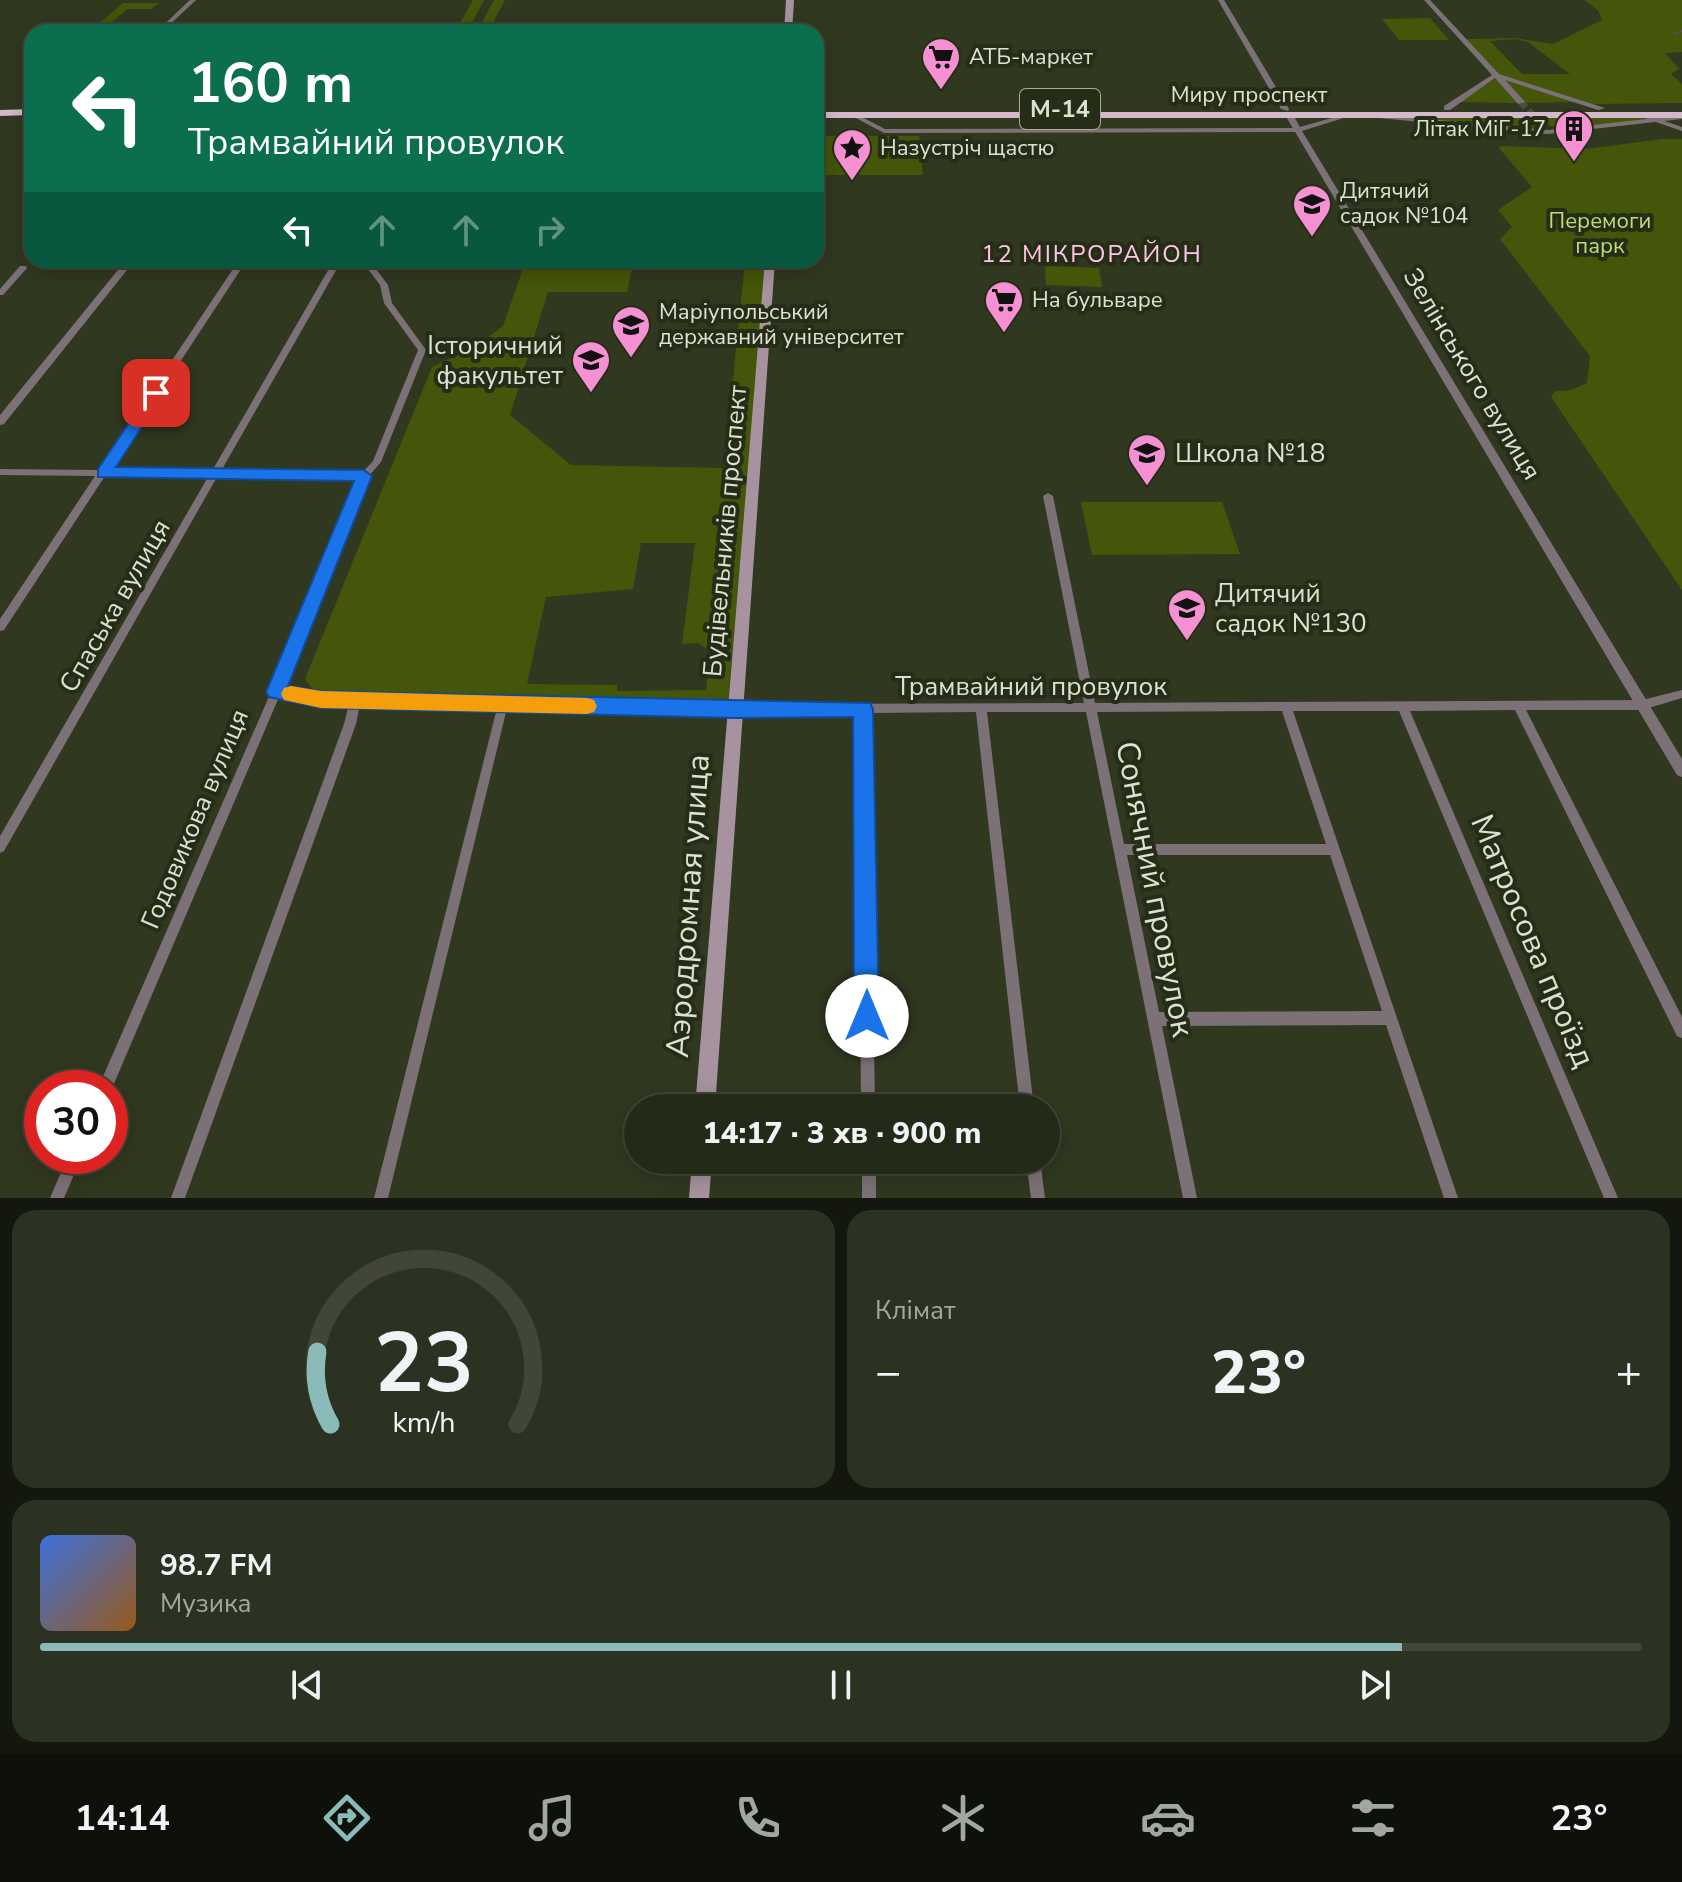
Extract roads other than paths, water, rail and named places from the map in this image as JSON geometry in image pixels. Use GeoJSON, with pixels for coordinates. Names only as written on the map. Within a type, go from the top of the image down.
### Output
{"type":"FeatureCollection","features":[{"type":"Feature","properties":{"kind":"highway","name":"Миру проспект"},"geometry":{"type":"LineString","coordinates":[[824,115],[1682,108]]}},
{"type":"Feature","properties":{"kind":"highway","name":"Миру проспект"},"geometry":{"type":"LineString","coordinates":[[824,109],[1682,116]]}},
{"type":"Feature","properties":{"kind":"highway"},"geometry":{"type":"LineString","coordinates":[[0,113],[24,112]]}},
{"type":"Feature","properties":{"kind":"main road"},"geometry":{"type":"LineString","coordinates":[[788,24],[790,0]]}},
{"type":"Feature","properties":{"kind":"main road","name":"Будівельників проспект"},"geometry":{"type":"LineString","coordinates":[[735,709],[769,268]]}},
{"type":"Feature","properties":{"kind":"main road","name":"Аэродромная улица"},"geometry":{"type":"LineString","coordinates":[[706,1094],[735,709]]}},
{"type":"Feature","properties":{"kind":"main road"},"geometry":{"type":"LineString","coordinates":[[699,1198],[701,1174]]}},
{"type":"Feature","properties":{"kind":"street"},"geometry":{"type":"LineString","coordinates":[[168,24],[193,0]]}},
{"type":"Feature","properties":{"kind":"street","name":"Зелінського вулиця"},"geometry":{"type":"LineString","coordinates":[[1221,0],[1682,771]]}},
{"type":"Feature","properties":{"kind":"street"},"geometry":{"type":"LineString","coordinates":[[1427,0],[1521,102]]}},
{"type":"Feature","properties":{"kind":"street"},"geometry":{"type":"LineString","coordinates":[[1447,108],[1496,75]]}},
{"type":"Feature","properties":{"kind":"street"},"geometry":{"type":"LineString","coordinates":[[1496,75],[1601,108]]}},
{"type":"Feature","properties":{"kind":"street"},"geometry":{"type":"LineString","coordinates":[[854,115],[884,131],[1298,130],[1349,115]]}},
{"type":"Feature","properties":{"kind":"street"},"geometry":{"type":"LineString","coordinates":[[1364,115],[1526,131],[1568,131],[1682,116]]}},
{"type":"Feature","properties":{"kind":"street"},"geometry":{"type":"LineString","coordinates":[[1639,115],[1682,129]]}},
{"type":"Feature","properties":{"kind":"street"},"geometry":{"type":"LineString","coordinates":[[1526,131],[1536,129],[1538,121],[1568,131]]}},
{"type":"Feature","properties":{"kind":"street"},"geometry":{"type":"LineString","coordinates":[[0,293],[23,268]]}},
{"type":"Feature","properties":{"kind":"street"},"geometry":{"type":"LineString","coordinates":[[0,422],[125,268]]}},
{"type":"Feature","properties":{"kind":"street"},"geometry":{"type":"LineString","coordinates":[[0,627],[238,268]]}},
{"type":"Feature","properties":{"kind":"street","name":"Спаська вулиця"},"geometry":{"type":"LineString","coordinates":[[0,847],[333,268]]}},
{"type":"Feature","properties":{"kind":"street","name":"Годовикова вулиця"},"geometry":{"type":"LineString","coordinates":[[113,1070],[276,692],[364,476],[377,462],[422,350],[388,303],[384,285],[371,268]]}},
{"type":"Feature","properties":{"kind":"street"},"geometry":{"type":"LineString","coordinates":[[0,472],[364,476]]}},
{"type":"Feature","properties":{"kind":"street","name":"Сонячний провулок"},"geometry":{"type":"LineString","coordinates":[[1048,496],[1190,1198]]}},
{"type":"Feature","properties":{"kind":"street","name":"Трамвайний провулок"},"geometry":{"type":"LineString","coordinates":[[276,692],[321,699],[735,709],[1642,705],[1682,694]]}},
{"type":"Feature","properties":{"kind":"street"},"geometry":{"type":"LineString","coordinates":[[178,1198],[350,724],[355,700]]}},
{"type":"Feature","properties":{"kind":"street"},"geometry":{"type":"LineString","coordinates":[[381,1198],[503,704]]}},
{"type":"Feature","properties":{"kind":"street","name":"Матросова проїзд"},"geometry":{"type":"LineString","coordinates":[[1403,706],[1611,1198]]}},
{"type":"Feature","properties":{"kind":"street"},"geometry":{"type":"LineString","coordinates":[[1518,706],[1682,1031]]}},
{"type":"Feature","properties":{"kind":"street"},"geometry":{"type":"LineString","coordinates":[[1286,707],[1451,1198]]}},
{"type":"Feature","properties":{"kind":"street"},"geometry":{"type":"LineString","coordinates":[[981,708],[1025,1094]]}},
{"type":"Feature","properties":{"kind":"street"},"geometry":{"type":"LineString","coordinates":[[863,709],[868,1094]]}},
{"type":"Feature","properties":{"kind":"street"},"geometry":{"type":"LineString","coordinates":[[1119,850],[1333,849]]}},
{"type":"Feature","properties":{"kind":"street"},"geometry":{"type":"LineString","coordinates":[[1153,1019],[1390,1018]]}},
{"type":"Feature","properties":{"kind":"street"},"geometry":{"type":"LineString","coordinates":[[57,1198],[67,1174]]}},
{"type":"Feature","properties":{"kind":"street"},"geometry":{"type":"LineString","coordinates":[[869,1174],[869,1198]]}},
{"type":"Feature","properties":{"kind":"street"},"geometry":{"type":"LineString","coordinates":[[1035,1174],[1038,1198]]}},
{"type":"Feature","properties":{"kind":"waterway"},"geometry":{"type":"LineString","coordinates":[[1674,34],[1682,31]]}},
{"type":"Feature","properties":{"kind":"tunnel"},"geometry":{"type":"LineString","coordinates":[[1521,102],[1536,119]]}},
{"type":"Feature","properties":{"kind":"place","name":"АТБ-маркет"},"geometry":{"type":"Point","coordinates":[941,91]}},
{"type":"Feature","properties":{"kind":"place","name":"Літак МіГ-17"},"geometry":{"type":"Point","coordinates":[1574,163]}},
{"type":"Feature","properties":{"kind":"place","name":"Назустріч щастю"},"geometry":{"type":"Point","coordinates":[852,182]}},
{"type":"Feature","properties":{"kind":"place","name":"Дитячий садок №104"},"geometry":{"type":"Point","coordinates":[1312,238]}},
{"type":"Feature","properties":{"kind":"place","name":"На бульваре"},"geometry":{"type":"Point","coordinates":[1004,334]}},
{"type":"Feature","properties":{"kind":"place","name":"Маріупольський державний університет"},"geometry":{"type":"Point","coordinates":[631,359]}},
{"type":"Feature","properties":{"kind":"place","name":"Історичний факультет"},"geometry":{"type":"Point","coordinates":[591,394]}},
{"type":"Feature","properties":{"kind":"place","name":"Школа №18"},"geometry":{"type":"Point","coordinates":[1147,487]}},
{"type":"Feature","properties":{"kind":"place","name":"Дитячий садок №130"},"geometry":{"type":"Point","coordinates":[1187,642]}},
{"type":"Feature","properties":{"kind":"district","name":"12 МІКРОРАЙОН"},"geometry":{"type":"Point","coordinates":[1092,254]}},
{"type":"Feature","properties":{"kind":"park label","name":"Перемоги парк"},"geometry":{"type":"Point","coordinates":[1600,234]}}]}
